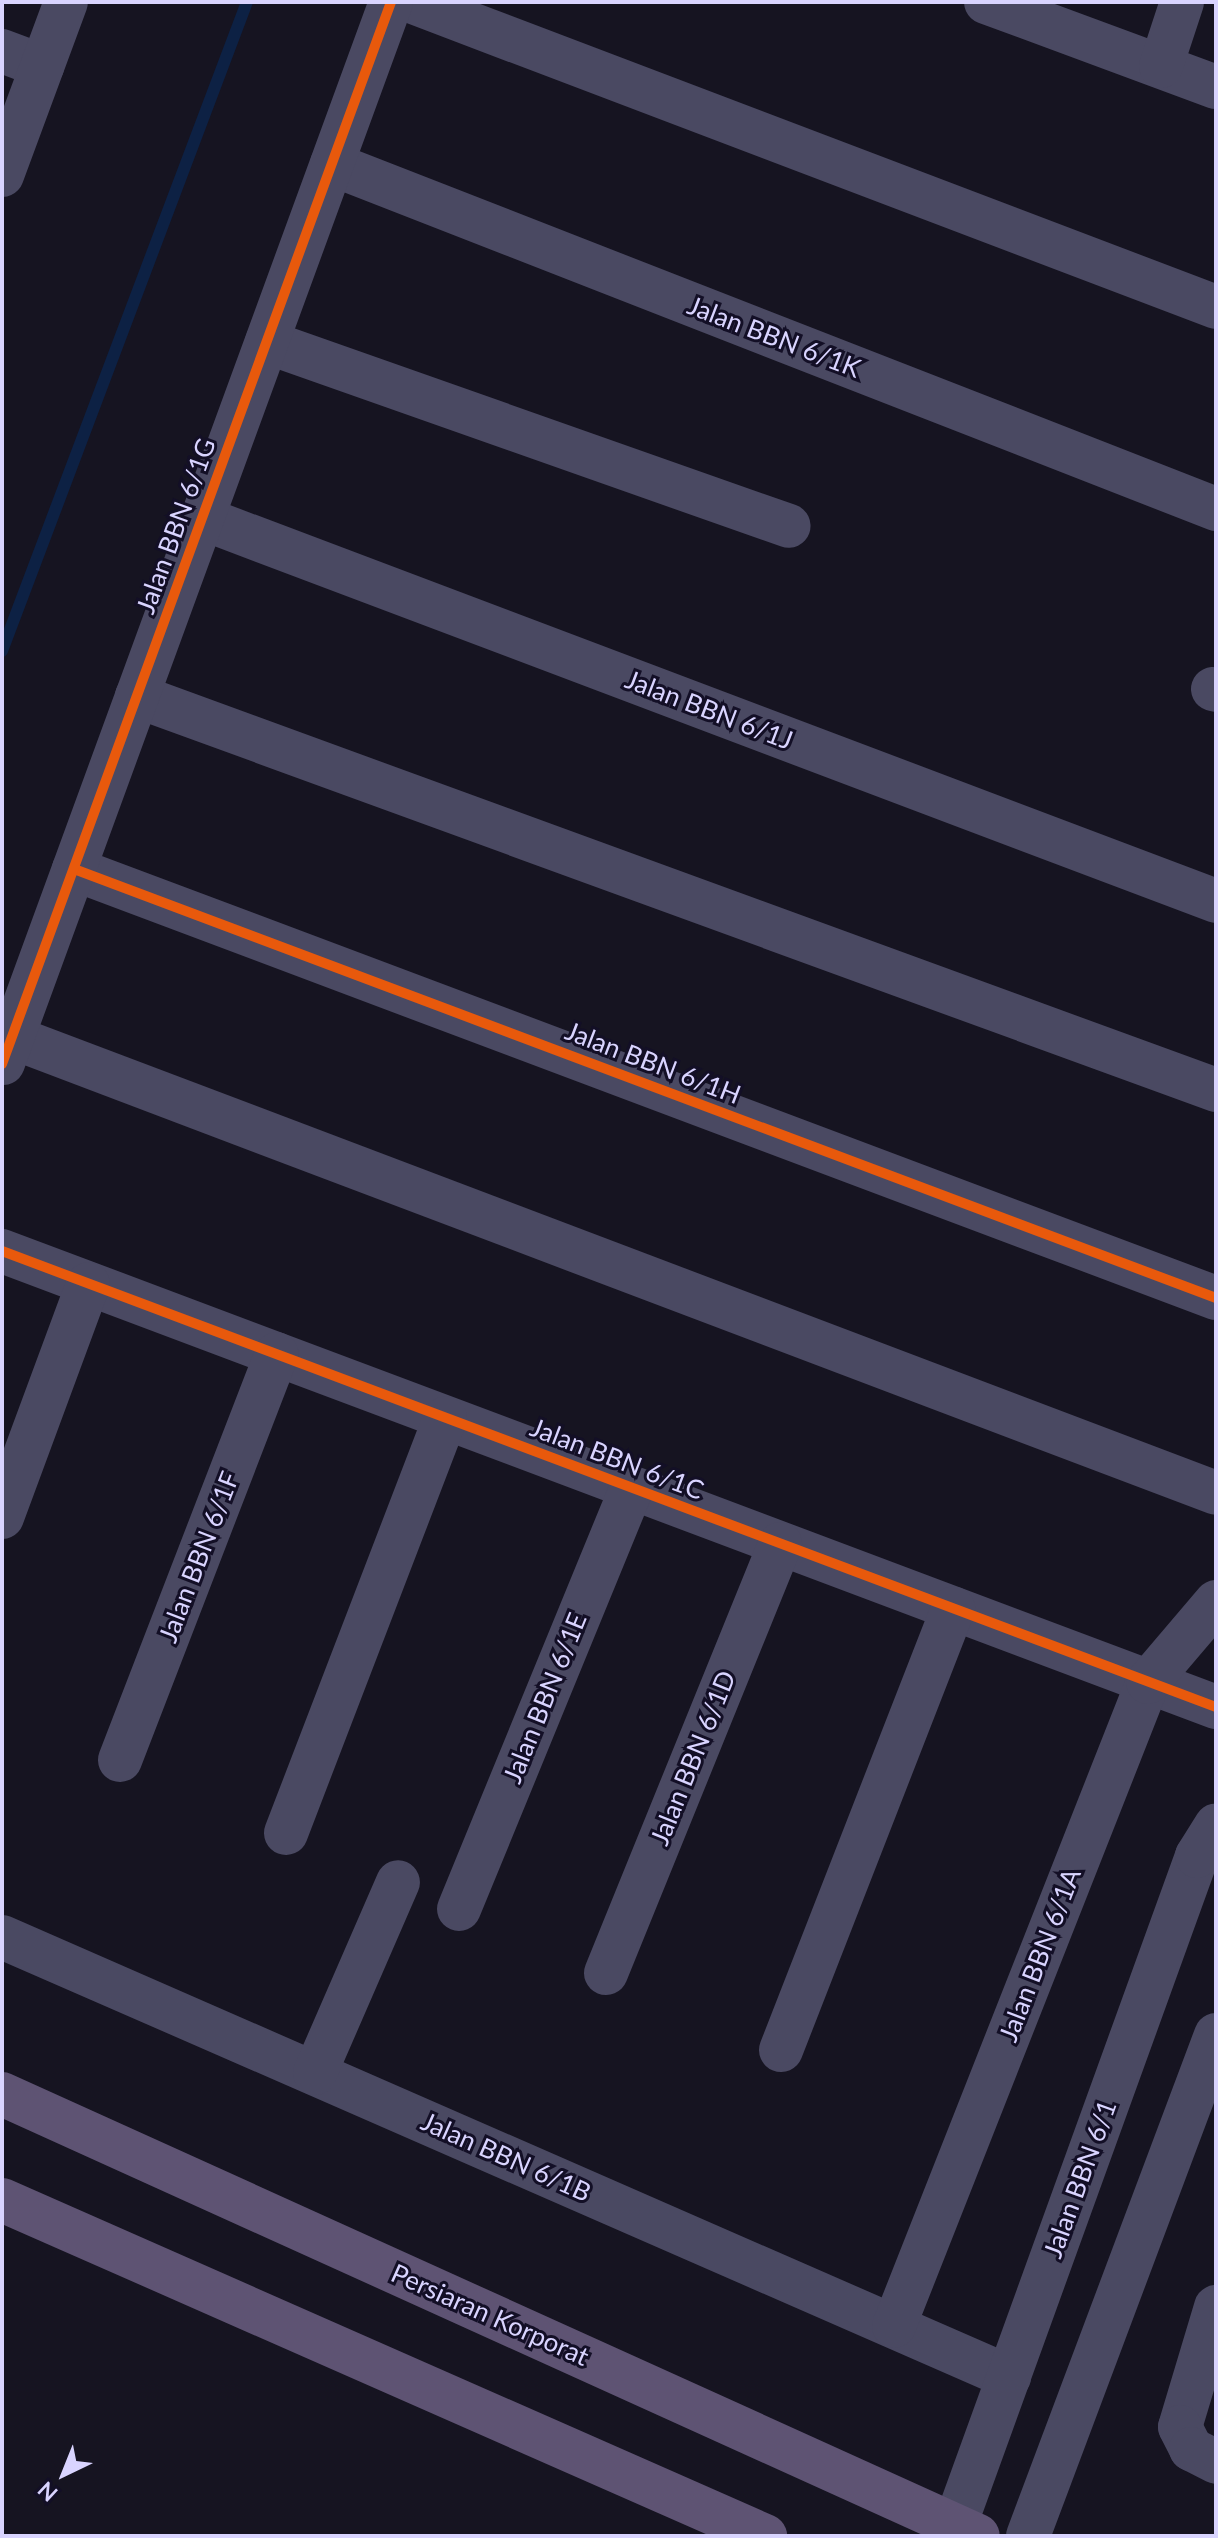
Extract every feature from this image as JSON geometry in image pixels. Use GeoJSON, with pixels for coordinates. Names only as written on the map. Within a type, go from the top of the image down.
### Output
{"type":"FeatureCollection","features":[{"type":"Feature","properties":{"kind":"main road","name":"Persiaran Korporat"},"geometry":{"type":"LineString","coordinates":[[2,2094],[961,2532]]}},
{"type":"Feature","properties":{"kind":"main road"},"geometry":{"type":"LineString","coordinates":[[2,2200],[765,2536]]}},
{"type":"Feature","properties":{"kind":"street"},"geometry":{"type":"LineString","coordinates":[[2,175],[66,2]]}},
{"type":"Feature","properties":{"kind":"street","name":"Jalan BBN 6/1G"},"geometry":{"type":"LineString","coordinates":[[7,1050],[391,2]]}},
{"type":"Feature","properties":{"kind":"street"},"geometry":{"type":"LineString","coordinates":[[413,2],[1216,307]]}},
{"type":"Feature","properties":{"kind":"street"},"geometry":{"type":"LineString","coordinates":[[986,2],[1216,87]]}},
{"type":"Feature","properties":{"kind":"street"},"geometry":{"type":"LineString","coordinates":[[1161,66],[1182,2]]}},
{"type":"Feature","properties":{"kind":"street"},"geometry":{"type":"LineString","coordinates":[[2,51],[42,66]]}},
{"type":"Feature","properties":{"kind":"street","name":"Jalan BBN 6/1K"},"geometry":{"type":"LineString","coordinates":[[332,164],[1216,509]]}},
{"type":"Feature","properties":{"kind":"street"},"geometry":{"type":"LineString","coordinates":[[267,342],[789,526]]}},
{"type":"Feature","properties":{"kind":"street","name":"Jalan BBN 6/1J"},"geometry":{"type":"LineString","coordinates":[[202,518],[1216,901]]}},
{"type":"Feature","properties":{"kind":"street"},"geometry":{"type":"LineString","coordinates":[[137,696],[1216,1090]]}},
{"type":"Feature","properties":{"kind":"street","name":"Jalan BBN 6/1H"},"geometry":{"type":"LineString","coordinates":[[74,869],[1216,1298]]}},
{"type":"Feature","properties":{"kind":"street"},"geometry":{"type":"LineString","coordinates":[[7,1050],[1216,1493]]}},
{"type":"Feature","properties":{"kind":"street","name":"Jalan BBN 6/1C"},"geometry":{"type":"LineString","coordinates":[[2,1251],[1216,1707]]}},
{"type":"Feature","properties":{"kind":"street"},"geometry":{"type":"LineString","coordinates":[[2,1517],[88,1284]]}},
{"type":"Feature","properties":{"kind":"street","name":"Jalan BBN 6/1F"},"geometry":{"type":"LineString","coordinates":[[120,1760],[277,1354]]}},
{"type":"Feature","properties":{"kind":"street"},"geometry":{"type":"LineString","coordinates":[[286,1833],[445,1418]]}},
{"type":"Feature","properties":{"kind":"street","name":"Jalan BBN 6/1E"},"geometry":{"type":"LineString","coordinates":[[459,1909],[632,1488]]}},
{"type":"Feature","properties":{"kind":"street","name":"Jalan BBN 6/1D"},"geometry":{"type":"LineString","coordinates":[[606,1973],[780,1544]]}},
{"type":"Feature","properties":{"kind":"street","name":"Jalan BBN 6/1A"},"geometry":{"type":"LineString","coordinates":[[894,2326],[1148,1682],[1216,1602]]}},
{"type":"Feature","properties":{"kind":"street"},"geometry":{"type":"LineString","coordinates":[[781,2050],[953,1608]]}},
{"type":"Feature","properties":{"kind":"street","name":"Jalan BBN 6/1"},"geometry":{"type":"LineString","coordinates":[[961,2532],[1009,2377],[1197,1856],[1216,1825]]}},
{"type":"Feature","properties":{"kind":"street"},"geometry":{"type":"LineString","coordinates":[[315,2073],[398,1882]]}},
{"type":"Feature","properties":{"kind":"street","name":"Jalan BBN 6/1B"},"geometry":{"type":"LineString","coordinates":[[2,1937],[1009,2377]]}},
{"type":"Feature","properties":{"kind":"street"},"geometry":{"type":"LineString","coordinates":[[1028,2536],[1207,2085],[1216,2035]]}},
{"type":"Feature","properties":{"kind":"street"},"geometry":{"type":"LineString","coordinates":[[1216,2307],[1180,2427],[1191,2449],[1216,2462]]}},
{"type":"Feature","properties":{"kind":"waterway"},"geometry":{"type":"LineString","coordinates":[[2,651],[247,2]]}},
{"type":"Feature","properties":{"kind":"cycle path"},"geometry":{"type":"LineString","coordinates":[[2,1064],[391,2]]}},
{"type":"Feature","properties":{"kind":"cycle path"},"geometry":{"type":"LineString","coordinates":[[74,869],[1216,1298]]}},
{"type":"Feature","properties":{"kind":"cycle path"},"geometry":{"type":"LineString","coordinates":[[2,1251],[1216,1707]]}}]}
